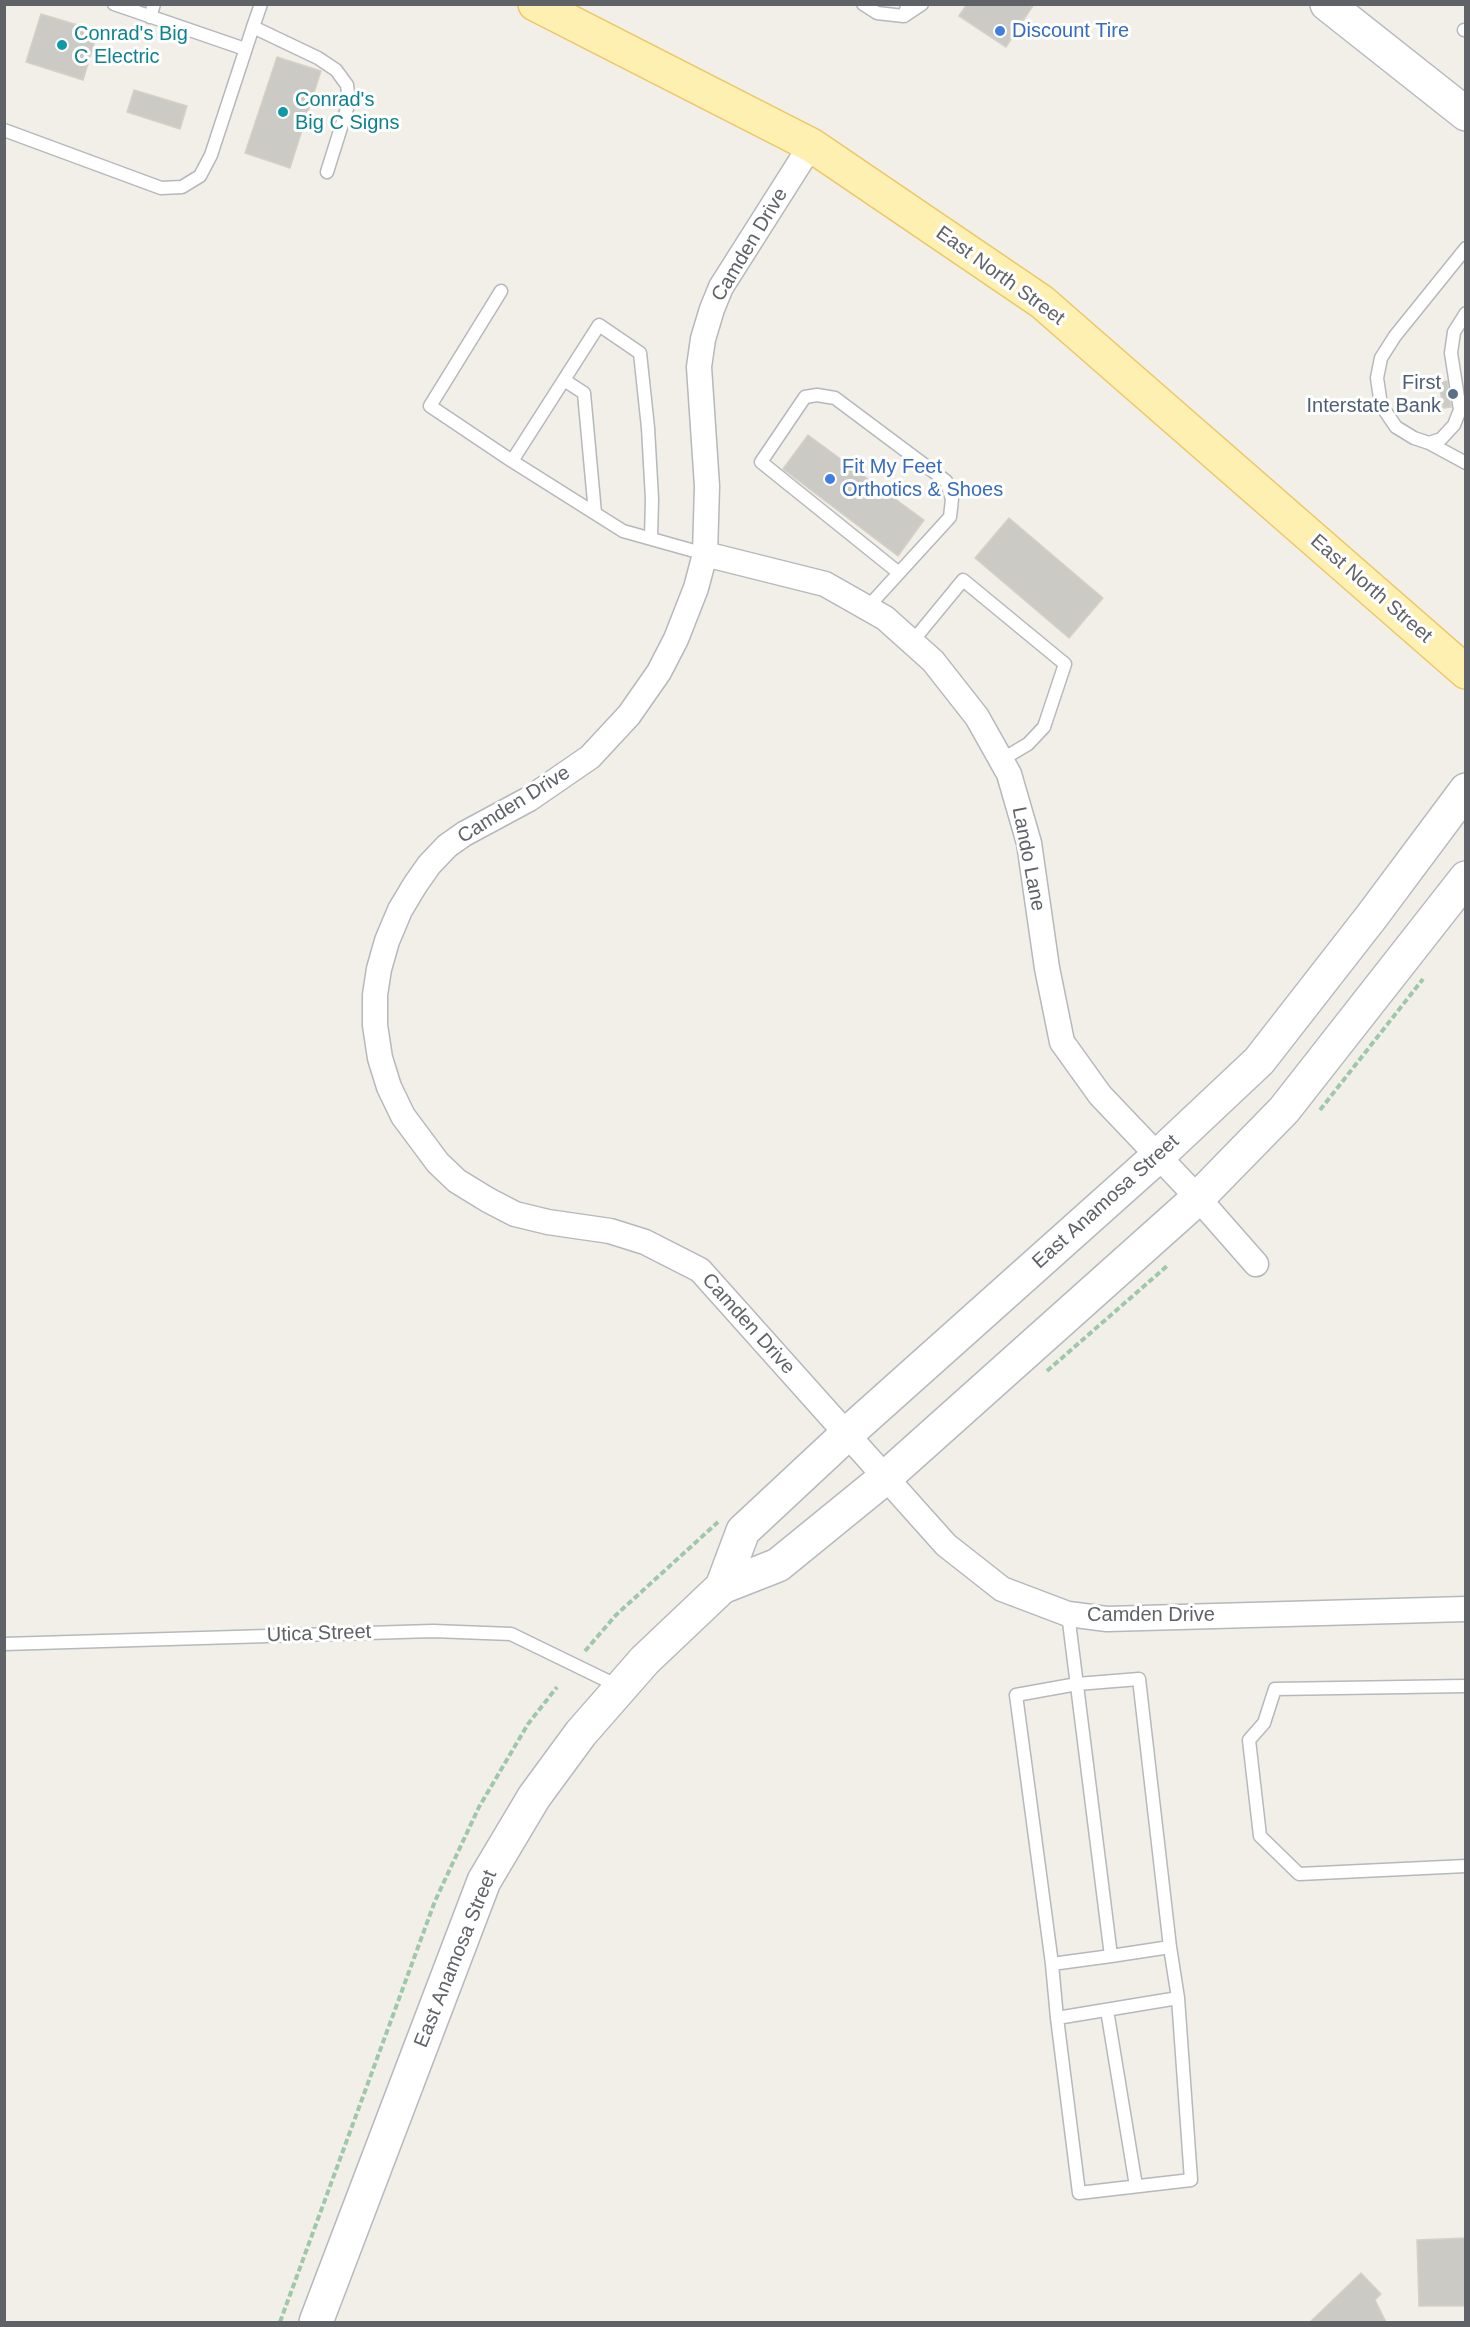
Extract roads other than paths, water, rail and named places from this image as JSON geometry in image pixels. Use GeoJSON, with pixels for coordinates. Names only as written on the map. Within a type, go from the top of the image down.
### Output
{"type":"FeatureCollection","features":[{"type":"Feature","properties":{"kind":"main road","name":"East North Street"},"geometry":{"type":"LineString","coordinates":[[535,4],[811,145],[1042,302],[1466,672]]}},
{"type":"Feature","properties":{"kind":"main road"},"geometry":{"type":"LineString","coordinates":[[1327,4],[1466,114]]}},
{"type":"Feature","properties":{"kind":"main road","name":"East Anamosa Street"},"geometry":{"type":"LineString","coordinates":[[722,1587],[743,1531],[847,1434],[1158,1156],[1259,1061],[1466,790]]}},
{"type":"Feature","properties":{"kind":"main road","name":"East Anamosa Street"},"geometry":{"type":"LineString","coordinates":[[316,2322],[484,1881],[534,1797],[581,1733],[645,1660],[722,1587],[778,1565],[886,1477],[1198,1198],[1284,1110],[1466,878]]}},
{"type":"Feature","properties":{"kind":"street","name":"Camden Drive"},"geometry":{"type":"LineString","coordinates":[[811,145],[721,287],[703,339],[699,367],[707,486],[705,554],[696,588],[676,639],[659,672],[629,715],[590,757],[529,799],[464,834],[447,846],[429,865],[415,885],[400,910],[379,969],[375,995],[375,1025],[380,1058],[388,1087],[402,1116],[438,1163],[457,1181],[488,1200],[515,1214],[548,1222],[610,1231],[645,1242],[700,1270],[946,1545],[1002,1589],[1068,1614],[1107,1619],[1466,1609]]}},
{"type":"Feature","properties":{"kind":"street","name":"Lando Lane"},"geometry":{"type":"LineString","coordinates":[[705,554],[825,584],[885,618],[933,661],[977,717],[1009,774],[1029,843],[1047,968],[1062,1042],[1100,1095],[1198,1198],[1256,1264]]}},
{"type":"Feature","properties":{"kind":"lane"},"geometry":{"type":"LineString","coordinates":[[114,4],[152,11],[245,50]]}},
{"type":"Feature","properties":{"kind":"lane"},"geometry":{"type":"LineString","coordinates":[[4,130],[161,189],[182,187],[200,176],[211,155],[261,4]]}},
{"type":"Feature","properties":{"kind":"lane"},"geometry":{"type":"LineString","coordinates":[[863,4],[877,13],[906,10],[922,4]]}},
{"type":"Feature","properties":{"kind":"lane"},"geometry":{"type":"LineString","coordinates":[[252,27],[318,57],[336,70],[347,85],[349,102],[327,172]]}},
{"type":"Feature","properties":{"kind":"lane"},"geometry":{"type":"LineString","coordinates":[[1466,248],[1395,336],[1381,358],[1377,378],[1381,405],[1396,427],[1466,464]]}},
{"type":"Feature","properties":{"kind":"lane"},"geometry":{"type":"LineString","coordinates":[[501,291],[430,406],[623,531],[705,554]]}},
{"type":"Feature","properties":{"kind":"lane"},"geometry":{"type":"LineString","coordinates":[[1429,443],[1441,439],[1454,425],[1460,410],[1451,353],[1454,332],[1466,313]]}},
{"type":"Feature","properties":{"kind":"lane"},"geometry":{"type":"LineString","coordinates":[[512,461],[599,325],[640,353],[648,428],[652,499],[651,538]]}},
{"type":"Feature","properties":{"kind":"lane"},"geometry":{"type":"LineString","coordinates":[[564,380],[584,393],[595,513]]}},
{"type":"Feature","properties":{"kind":"lane"},"geometry":{"type":"LineString","coordinates":[[867,608],[899,573],[950,517],[952,499],[946,481],[835,398],[817,395],[805,397],[761,462],[899,573]]}},
{"type":"Feature","properties":{"kind":"lane"},"geometry":{"type":"LineString","coordinates":[[912,642],[963,580],[1065,664],[1044,727],[1028,744],[1001,760]]}},
{"type":"Feature","properties":{"kind":"lane"},"geometry":{"type":"LineString","coordinates":[[1068,1614],[1111,1956]]}},
{"type":"Feature","properties":{"kind":"lane","name":"Utica Street"},"geometry":{"type":"LineString","coordinates":[[4,1644],[433,1631],[511,1634],[620,1688]]}},
{"type":"Feature","properties":{"kind":"lane"},"geometry":{"type":"LineString","coordinates":[[1139,1679],[1170,1947],[1178,1998],[1191,2180],[1079,2193],[1052,1964],[1016,1695],[1077,1684],[1139,1679]]}},
{"type":"Feature","properties":{"kind":"lane"},"geometry":{"type":"LineString","coordinates":[[1466,1686],[1275,1689],[1264,1723],[1249,1740],[1260,1836],[1299,1874],[1466,1866]]}},
{"type":"Feature","properties":{"kind":"lane"},"geometry":{"type":"LineString","coordinates":[[1052,1964],[1170,1947]]}},
{"type":"Feature","properties":{"kind":"lane"},"geometry":{"type":"LineString","coordinates":[[1057,2018],[1178,1998]]}},
{"type":"Feature","properties":{"kind":"lane"},"geometry":{"type":"LineString","coordinates":[[1107,2010],[1136,2186]]}},
{"type":"Feature","properties":{"kind":"place","name":"Discount Tire"},"geometry":{"type":"Point","coordinates":[1000,31]}},
{"type":"Feature","properties":{"kind":"place","name":"Conrad's Big C Electric"},"geometry":{"type":"Point","coordinates":[62,45]}},
{"type":"Feature","properties":{"kind":"place","name":"Conrad's Big C Signs"},"geometry":{"type":"Point","coordinates":[283,112]}},
{"type":"Feature","properties":{"kind":"place","name":"First Interstate Bank"},"geometry":{"type":"Point","coordinates":[1453,394]}},
{"type":"Feature","properties":{"kind":"place","name":"Fit My Feet Orthotics & Shoes"},"geometry":{"type":"Point","coordinates":[830,479]}}]}
